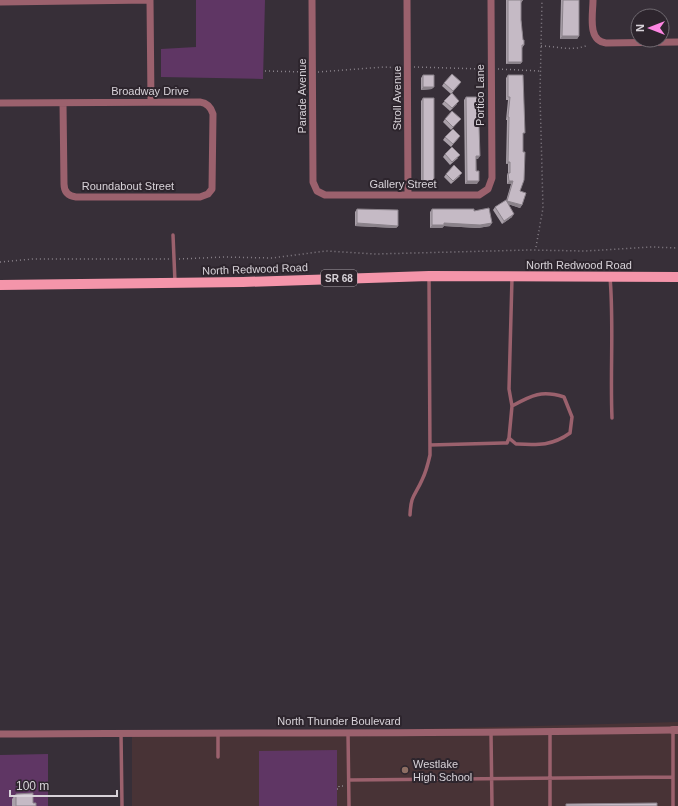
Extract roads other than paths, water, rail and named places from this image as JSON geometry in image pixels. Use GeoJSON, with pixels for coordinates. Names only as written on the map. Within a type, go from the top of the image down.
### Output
{"type":"FeatureCollection","features":[{"type":"Feature","properties":{"kind":"main road","name":"North Redwood Road"},"geometry":{"type":"LineString","coordinates":[[0,285],[175,283],[429,276],[512,278],[610,276],[678,277]]}},
{"type":"Feature","properties":{"kind":"street"},"geometry":{"type":"LineString","coordinates":[[0,2],[150,0],[150,102]]}},
{"type":"Feature","properties":{"kind":"street","name":"Parade Avenue"},"geometry":{"type":"LineString","coordinates":[[312,0],[309,72],[313,182],[317,191]]}},
{"type":"Feature","properties":{"kind":"street","name":"Stroll Avenue"},"geometry":{"type":"LineString","coordinates":[[407,0],[408,195]]}},
{"type":"Feature","properties":{"kind":"street","name":"Portico Lane"},"geometry":{"type":"LineString","coordinates":[[488,189],[492,178],[491,0]]}},
{"type":"Feature","properties":{"kind":"street"},"geometry":{"type":"LineString","coordinates":[[593,0],[593,31],[597,39],[606,43],[678,42]]}},
{"type":"Feature","properties":{"kind":"street","name":"Broadway Drive"},"geometry":{"type":"LineString","coordinates":[[0,103],[200,102],[207,104],[214,117],[213,185],[208,194]]}},
{"type":"Feature","properties":{"kind":"street","name":"Roundabout Street"},"geometry":{"type":"LineString","coordinates":[[63,103],[64,184],[65,191],[70,195],[76,197],[192,197],[208,194]]}},
{"type":"Feature","properties":{"kind":"street","name":"Gallery Street"},"geometry":{"type":"LineString","coordinates":[[317,191],[325,195],[479,195],[488,189]]}},
{"type":"Feature","properties":{"kind":"street","name":"North Thunder Boulevard"},"geometry":{"type":"LineString","coordinates":[[0,734],[348,731],[491,733],[676,730]]}},
{"type":"Feature","properties":{"kind":"lane"},"geometry":{"type":"LineString","coordinates":[[173,235],[175,283]]}},
{"type":"Feature","properties":{"kind":"lane"},"geometry":{"type":"LineString","coordinates":[[410,515],[411,502],[414,492],[422,482],[430,455],[429,276]]}},
{"type":"Feature","properties":{"kind":"lane"},"geometry":{"type":"LineString","coordinates":[[610,276],[613,306],[611,388],[612,418]]}},
{"type":"Feature","properties":{"kind":"lane"},"geometry":{"type":"LineString","coordinates":[[430,445],[507,443],[510,438],[512,406],[509,389],[512,278]]}},
{"type":"Feature","properties":{"kind":"lane"},"geometry":{"type":"LineString","coordinates":[[510,438],[516,444],[538,445],[558,442],[570,433],[572,417],[564,397],[551,393],[533,395],[512,406]]}},
{"type":"Feature","properties":{"kind":"lane"},"geometry":{"type":"LineString","coordinates":[[673,806],[676,730]]}},
{"type":"Feature","properties":{"kind":"lane"},"geometry":{"type":"LineString","coordinates":[[348,731],[349,806]]}},
{"type":"Feature","properties":{"kind":"lane"},"geometry":{"type":"LineString","coordinates":[[218,732],[218,757]]}},
{"type":"Feature","properties":{"kind":"lane"},"geometry":{"type":"LineString","coordinates":[[550,732],[550,806]]}},
{"type":"Feature","properties":{"kind":"lane"},"geometry":{"type":"LineString","coordinates":[[121,733],[122,806]]}},
{"type":"Feature","properties":{"kind":"lane"},"geometry":{"type":"LineString","coordinates":[[491,733],[492,806]]}},
{"type":"Feature","properties":{"kind":"lane"},"geometry":{"type":"LineString","coordinates":[[348,780],[673,777]]}},
{"type":"Feature","properties":{"kind":"place","name":"Westlake High School"},"geometry":{"type":"Point","coordinates":[405,770]}}]}
